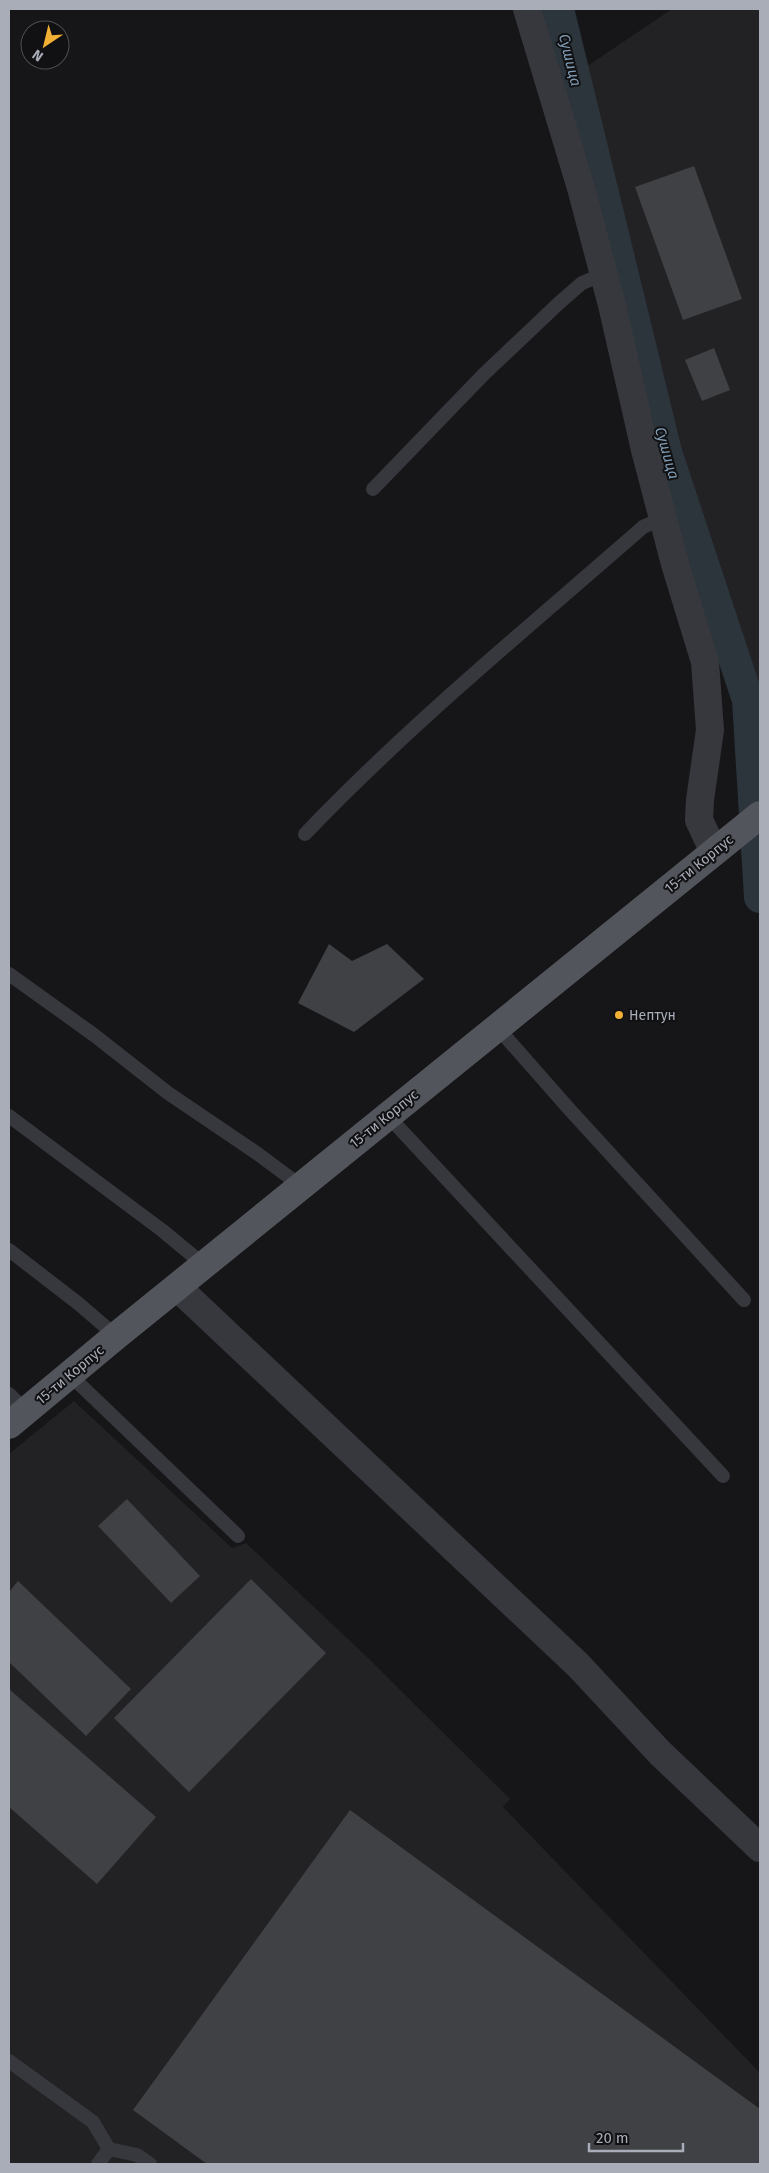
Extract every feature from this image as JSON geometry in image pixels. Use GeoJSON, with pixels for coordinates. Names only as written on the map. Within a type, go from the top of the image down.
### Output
{"type":"FeatureCollection","features":[{"type":"Feature","properties":{"kind":"main road","name":"15-ти Корпус"},"geometry":{"type":"LineString","coordinates":[[14,1410],[70,1375],[760,814]]}},
{"type":"Feature","properties":{"kind":"street"},"geometry":{"type":"LineString","coordinates":[[527,9],[581,188],[604,274],[663,518],[705,662],[710,730],[699,820],[723,845]]}},
{"type":"Feature","properties":{"kind":"street"},"geometry":{"type":"LineString","coordinates":[[177,1287],[578,1665],[660,1753],[760,1848]]}},
{"type":"Feature","properties":{"kind":"lane"},"geometry":{"type":"LineString","coordinates":[[372,489],[484,374],[559,303],[582,284],[604,274]]}},
{"type":"Feature","properties":{"kind":"lane"},"geometry":{"type":"LineString","coordinates":[[305,834],[341,796],[435,708],[643,527],[663,518]]}},
{"type":"Feature","properties":{"kind":"lane"},"geometry":{"type":"LineString","coordinates":[[9,974],[94,1035],[168,1093],[258,1154],[301,1186]]}},
{"type":"Feature","properties":{"kind":"lane"},"geometry":{"type":"LineString","coordinates":[[498,1027],[570,1110],[744,1300]]}},
{"type":"Feature","properties":{"kind":"lane"},"geometry":{"type":"LineString","coordinates":[[9,1116],[163,1231],[204,1265]]}},
{"type":"Feature","properties":{"kind":"lane"},"geometry":{"type":"LineString","coordinates":[[388,1116],[723,1476]]}},
{"type":"Feature","properties":{"kind":"lane"},"geometry":{"type":"LineString","coordinates":[[9,1250],[116,1336]]}},
{"type":"Feature","properties":{"kind":"lane"},"geometry":{"type":"LineString","coordinates":[[70,1375],[238,1536]]}},
{"type":"Feature","properties":{"kind":"lane"},"geometry":{"type":"LineString","coordinates":[[9,2061],[93,2122],[109,2149],[137,2155],[150,2164]]}},
{"type":"Feature","properties":{"kind":"lane"},"geometry":{"type":"LineString","coordinates":[[98,2164],[109,2149]]}},
{"type":"Feature","properties":{"kind":"shaded area"},"geometry":{"type":"Polygon","coordinates":[[[672,9],[760,9],[760,788],[748,700],[655,353],[577,73],[672,9]]]}},
{"type":"Feature","properties":{"kind":"shaded area"},"geometry":{"type":"Polygon","coordinates":[[[74,1401],[232,1548],[246,1543],[366,1656],[510,1799],[503,1807],[760,2073],[760,2164],[9,2164],[9,1454],[74,1401]]]}},
{"type":"Feature","properties":{"kind":"building"},"geometry":{"type":"Polygon","coordinates":[[[694,166],[742,299],[683,320],[635,187],[694,166]]]}},
{"type":"Feature","properties":{"kind":"building"},"geometry":{"type":"Polygon","coordinates":[[[714,348],[730,390],[702,401],[685,360],[714,348]]]}},
{"type":"Feature","properties":{"kind":"building"},"geometry":{"type":"Polygon","coordinates":[[[329,944],[352,961],[387,944],[424,979],[354,1032],[298,1003],[329,944]]]}},
{"type":"Feature","properties":{"kind":"building"},"geometry":{"type":"Polygon","coordinates":[[[127,1499],[200,1576],[171,1603],[98,1526],[127,1499]]]}},
{"type":"Feature","properties":{"kind":"building"},"geometry":{"type":"Polygon","coordinates":[[[251,1579],[326,1653],[189,1792],[114,1718],[251,1579]]]}},
{"type":"Feature","properties":{"kind":"building"},"geometry":{"type":"Polygon","coordinates":[[[18,1581],[131,1689],[86,1736],[9,1662],[9,1592],[18,1581]]]}},
{"type":"Feature","properties":{"kind":"building"},"geometry":{"type":"Polygon","coordinates":[[[9,1689],[156,1817],[97,1884],[9,1807],[9,1689]]]}},
{"type":"Feature","properties":{"kind":"building"},"geometry":{"type":"Polygon","coordinates":[[[350,1810],[760,2109],[760,2164],[207,2164],[133,2110],[350,1810]]]}},
{"type":"Feature","properties":{"kind":"waterway","name":"Сушица"},"geometry":{"type":"LineString","coordinates":[[558,9],[666,452],[748,700],[760,897]]}},
{"type":"Feature","properties":{"kind":"place","name":"Нептун"},"geometry":{"type":"Point","coordinates":[619,1015]}}]}
